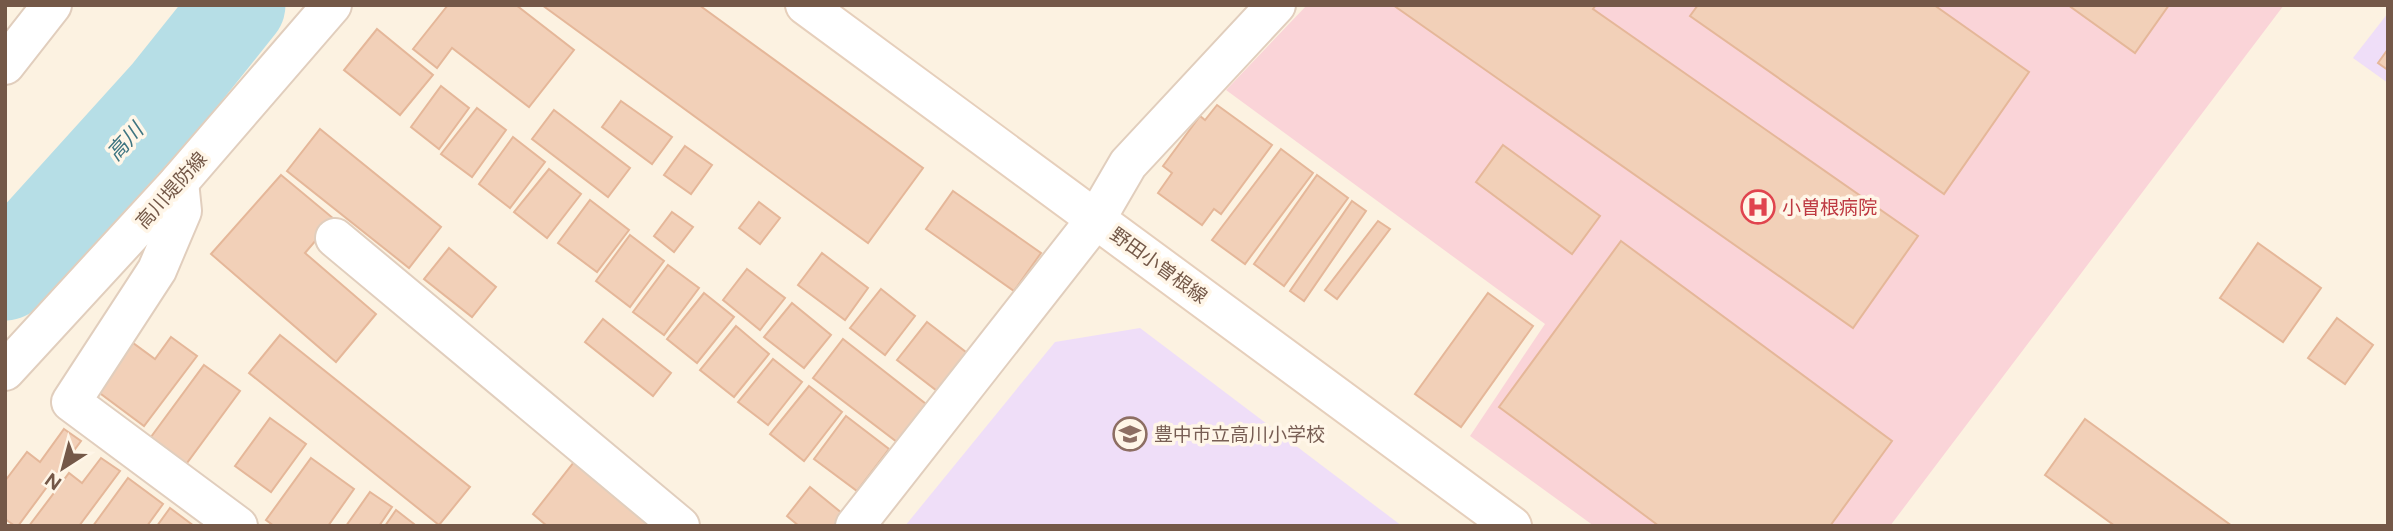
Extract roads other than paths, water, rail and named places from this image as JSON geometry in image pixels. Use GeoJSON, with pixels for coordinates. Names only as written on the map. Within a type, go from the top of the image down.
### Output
{"type":"FeatureCollection","features":[{"type":"Feature","properties":{"kind":"street"},"geometry":{"type":"LineString","coordinates":[[5,65],[52,5]]}},
{"type":"Feature","properties":{"kind":"street","name":"高川堤防線"},"geometry":{"type":"LineString","coordinates":[[5,371],[179,182],[332,5]]}},
{"type":"Feature","properties":{"kind":"street","name":"野田小曽根線"},"geometry":{"type":"LineString","coordinates":[[805,5],[1512,526]]}},
{"type":"Feature","properties":{"kind":"street"},"geometry":{"type":"LineString","coordinates":[[855,526],[1096,219],[1128,164],[1276,5]]}},
{"type":"Feature","properties":{"kind":"street"},"geometry":{"type":"LineString","coordinates":[[179,182],[182,211],[157,270],[71,402],[238,526]]}},
{"type":"Feature","properties":{"kind":"street"},"geometry":{"type":"LineString","coordinates":[[335,238],[680,526]]}},
{"type":"Feature","properties":{"kind":"waterway","name":"高川"},"geometry":{"type":"LineString","coordinates":[[5,274],[167,95],[239,5]]}},
{"type":"Feature","properties":{"kind":"place","name":"小曽根病院"},"geometry":{"type":"Point","coordinates":[1758,207]}},
{"type":"Feature","properties":{"kind":"place","name":"豊中市立高川小学校"},"geometry":{"type":"Point","coordinates":[1130,434]}}]}
